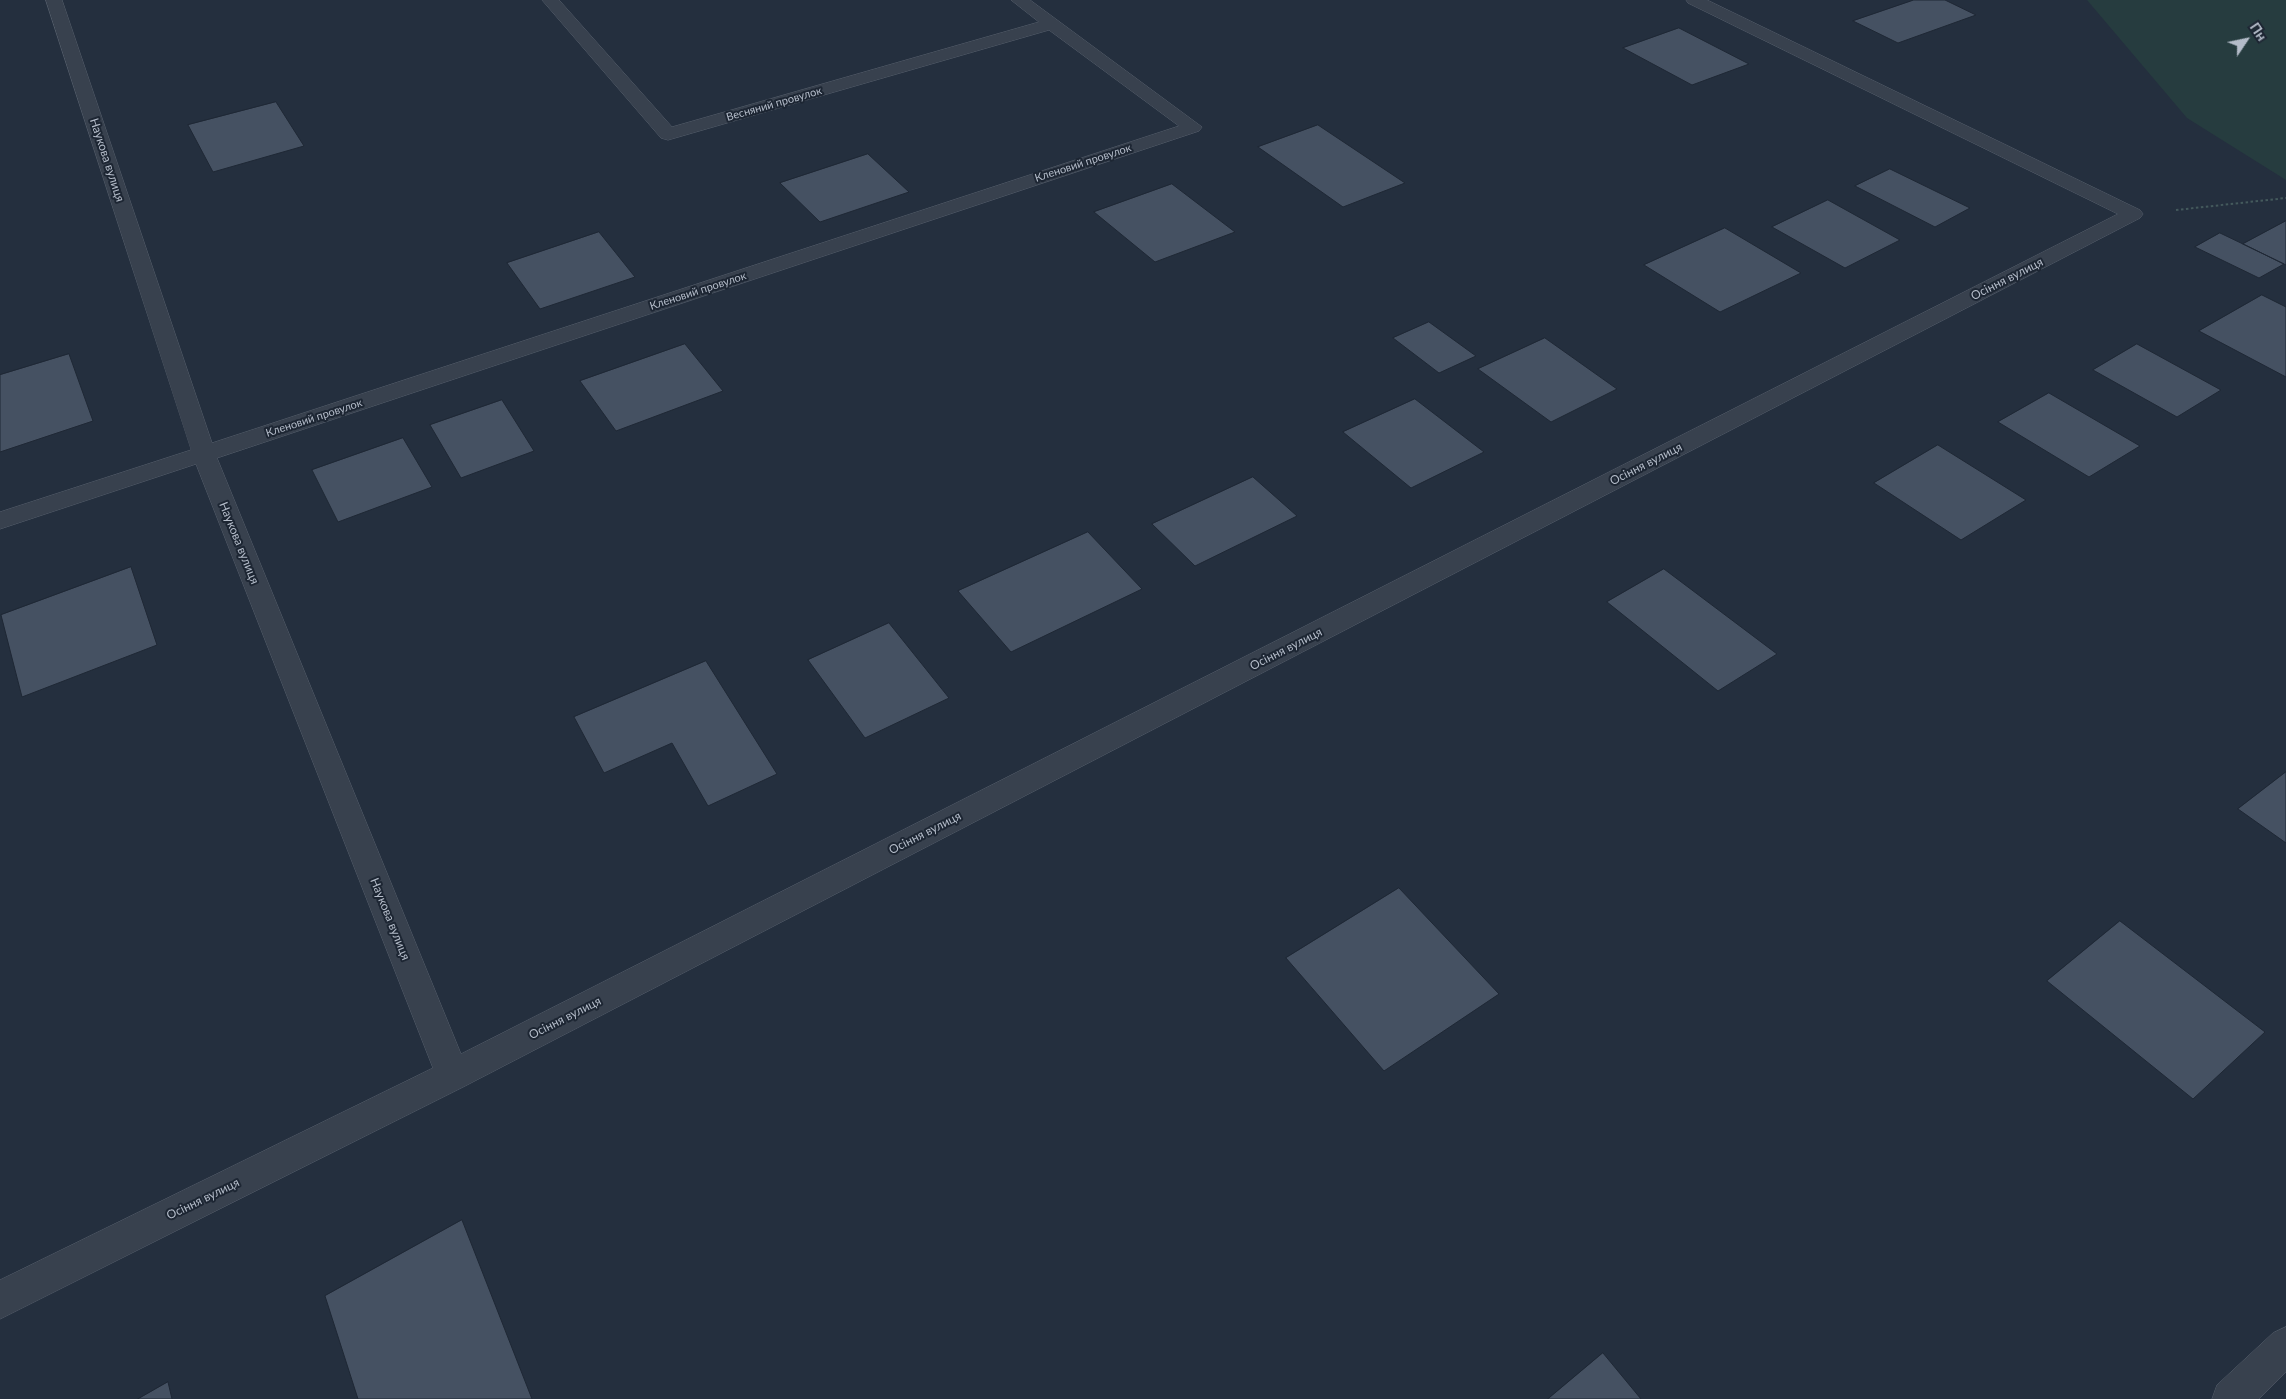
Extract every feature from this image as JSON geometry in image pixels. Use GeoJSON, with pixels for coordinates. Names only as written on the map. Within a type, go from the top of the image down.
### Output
{"type":"FeatureCollection","features":[{"type":"Feature","properties":{"kind":"street","name":"Наукова вулиця"},"geometry":{"type":"LineString","coordinates":[[54,0],[204,454],[452,1075]]}},
{"type":"Feature","properties":{"kind":"street","name":"Весняний провулок"},"geometry":{"type":"LineString","coordinates":[[550,0],[668,134],[1052,24]]}},
{"type":"Feature","properties":{"kind":"street","name":"Кленовий провулок"},"geometry":{"type":"LineString","coordinates":[[0,521],[1192,127],[1019,0]]}},
{"type":"Feature","properties":{"kind":"street"},"geometry":{"type":"LineString","coordinates":[[1694,0],[2133,214]]}},
{"type":"Feature","properties":{"kind":"street","name":"Осіння вулиця"},"geometry":{"type":"LineString","coordinates":[[0,1300],[452,1075],[2133,214]]}},
{"type":"Feature","properties":{"kind":"street"},"geometry":{"type":"LineString","coordinates":[[2231,1399],[2286,1346]]}},
{"type":"Feature","properties":{"kind":"path"},"geometry":{"type":"LineString","coordinates":[[2133,214],[2286,198]]}},
{"type":"Feature","properties":{"kind":"green space"},"geometry":{"type":"Polygon","coordinates":[[[2087,0],[2286,0],[2286,180],[2187,118],[2087,0]]]}},
{"type":"Feature","properties":{"kind":"building"},"geometry":{"type":"Polygon","coordinates":[[[1914,0],[1945,0],[1976,15],[1898,43],[1853,21],[1914,0]]]}},
{"type":"Feature","properties":{"kind":"building"},"geometry":{"type":"Polygon","coordinates":[[[1679,28],[1749,64],[1692,85],[1623,48],[1679,28]]]}},
{"type":"Feature","properties":{"kind":"building"},"geometry":{"type":"Polygon","coordinates":[[[276,102],[304,146],[213,172],[188,125],[276,102]]]}},
{"type":"Feature","properties":{"kind":"building"},"geometry":{"type":"Polygon","coordinates":[[[1318,125],[1405,183],[1343,207],[1258,147],[1318,125]]]}},
{"type":"Feature","properties":{"kind":"building"},"geometry":{"type":"Polygon","coordinates":[[[868,154],[909,192],[820,222],[780,183],[868,154]]]}},
{"type":"Feature","properties":{"kind":"building"},"geometry":{"type":"Polygon","coordinates":[[[1890,169],[1970,208],[1935,227],[1855,186],[1890,169]]]}},
{"type":"Feature","properties":{"kind":"building"},"geometry":{"type":"Polygon","coordinates":[[[1172,184],[1235,232],[1155,262],[1094,212],[1172,184]]]}},
{"type":"Feature","properties":{"kind":"building"},"geometry":{"type":"Polygon","coordinates":[[[1828,200],[1900,240],[1845,268],[1772,227],[1828,200]]]}},
{"type":"Feature","properties":{"kind":"building"},"geometry":{"type":"Polygon","coordinates":[[[2286,221],[2286,265],[2243,244],[2286,221]]]}},
{"type":"Feature","properties":{"kind":"building"},"geometry":{"type":"Polygon","coordinates":[[[1725,228],[1801,273],[1720,312],[1644,265],[1725,228]]]}},
{"type":"Feature","properties":{"kind":"building"},"geometry":{"type":"Polygon","coordinates":[[[599,232],[635,277],[540,309],[507,263],[599,232]]]}},
{"type":"Feature","properties":{"kind":"building"},"geometry":{"type":"Polygon","coordinates":[[[2220,233],[2284,264],[2259,278],[2195,247],[2220,233]]]}},
{"type":"Feature","properties":{"kind":"building"},"geometry":{"type":"Polygon","coordinates":[[[2262,295],[2286,307],[2286,377],[2199,331],[2262,295]]]}},
{"type":"Feature","properties":{"kind":"building"},"geometry":{"type":"Polygon","coordinates":[[[1429,322],[1476,356],[1439,373],[1393,338],[1429,322]]]}},
{"type":"Feature","properties":{"kind":"building"},"geometry":{"type":"Polygon","coordinates":[[[1545,338],[1617,389],[1551,422],[1478,369],[1545,338]]]}},
{"type":"Feature","properties":{"kind":"building"},"geometry":{"type":"Polygon","coordinates":[[[685,344],[723,391],[616,431],[580,381],[685,344]]]}},
{"type":"Feature","properties":{"kind":"building"},"geometry":{"type":"Polygon","coordinates":[[[2137,344],[2221,390],[2177,417],[2093,370],[2137,344]]]}},
{"type":"Feature","properties":{"kind":"building"},"geometry":{"type":"Polygon","coordinates":[[[69,354],[93,421],[0,452],[0,375],[69,354]]]}},
{"type":"Feature","properties":{"kind":"building"},"geometry":{"type":"Polygon","coordinates":[[[2049,393],[2140,446],[2089,477],[1998,422],[2049,393]]]}},
{"type":"Feature","properties":{"kind":"building"},"geometry":{"type":"Polygon","coordinates":[[[1415,399],[1484,452],[1411,488],[1343,432],[1415,399]]]}},
{"type":"Feature","properties":{"kind":"building"},"geometry":{"type":"Polygon","coordinates":[[[502,400],[534,451],[461,478],[430,425],[502,400]]]}},
{"type":"Feature","properties":{"kind":"building"},"geometry":{"type":"Polygon","coordinates":[[[403,438],[432,487],[338,522],[312,470],[403,438]]]}},
{"type":"Feature","properties":{"kind":"building"},"geometry":{"type":"Polygon","coordinates":[[[1938,445],[2026,500],[1961,540],[1874,483],[1938,445]]]}},
{"type":"Feature","properties":{"kind":"building"},"geometry":{"type":"Polygon","coordinates":[[[1253,477],[1297,516],[1195,566],[1152,524],[1253,477]]]}},
{"type":"Feature","properties":{"kind":"building"},"geometry":{"type":"Polygon","coordinates":[[[1088,532],[1142,589],[1011,652],[958,591],[1088,532]]]}},
{"type":"Feature","properties":{"kind":"building"},"geometry":{"type":"Polygon","coordinates":[[[131,567],[157,645],[22,697],[1,615],[131,567]]]}},
{"type":"Feature","properties":{"kind":"building"},"geometry":{"type":"Polygon","coordinates":[[[1664,569],[1777,654],[1718,691],[1607,602],[1664,569]]]}},
{"type":"Feature","properties":{"kind":"building"},"geometry":{"type":"Polygon","coordinates":[[[889,623],[949,698],[865,738],[808,660],[889,623]]]}},
{"type":"Feature","properties":{"kind":"building"},"geometry":{"type":"Polygon","coordinates":[[[706,661],[777,774],[708,806],[672,743],[604,773],[574,717],[706,661]]]}},
{"type":"Feature","properties":{"kind":"building"},"geometry":{"type":"Polygon","coordinates":[[[2286,772],[2286,843],[2238,809],[2286,772]]]}},
{"type":"Feature","properties":{"kind":"building"},"geometry":{"type":"Polygon","coordinates":[[[1399,888],[1499,994],[1384,1071],[1286,958],[1399,888]]]}},
{"type":"Feature","properties":{"kind":"building"},"geometry":{"type":"Polygon","coordinates":[[[2120,921],[2265,1032],[2193,1099],[2047,981],[2120,921]]]}},
{"type":"Feature","properties":{"kind":"building"},"geometry":{"type":"Polygon","coordinates":[[[462,1220],[532,1399],[358,1399],[325,1296],[462,1220]]]}},
{"type":"Feature","properties":{"kind":"building"},"geometry":{"type":"Polygon","coordinates":[[[1603,1353],[1641,1399],[1548,1399],[1603,1353]]]}},
{"type":"Feature","properties":{"kind":"building"},"geometry":{"type":"Polygon","coordinates":[[[168,1382],[172,1399],[138,1399],[168,1382]]]}}]}
